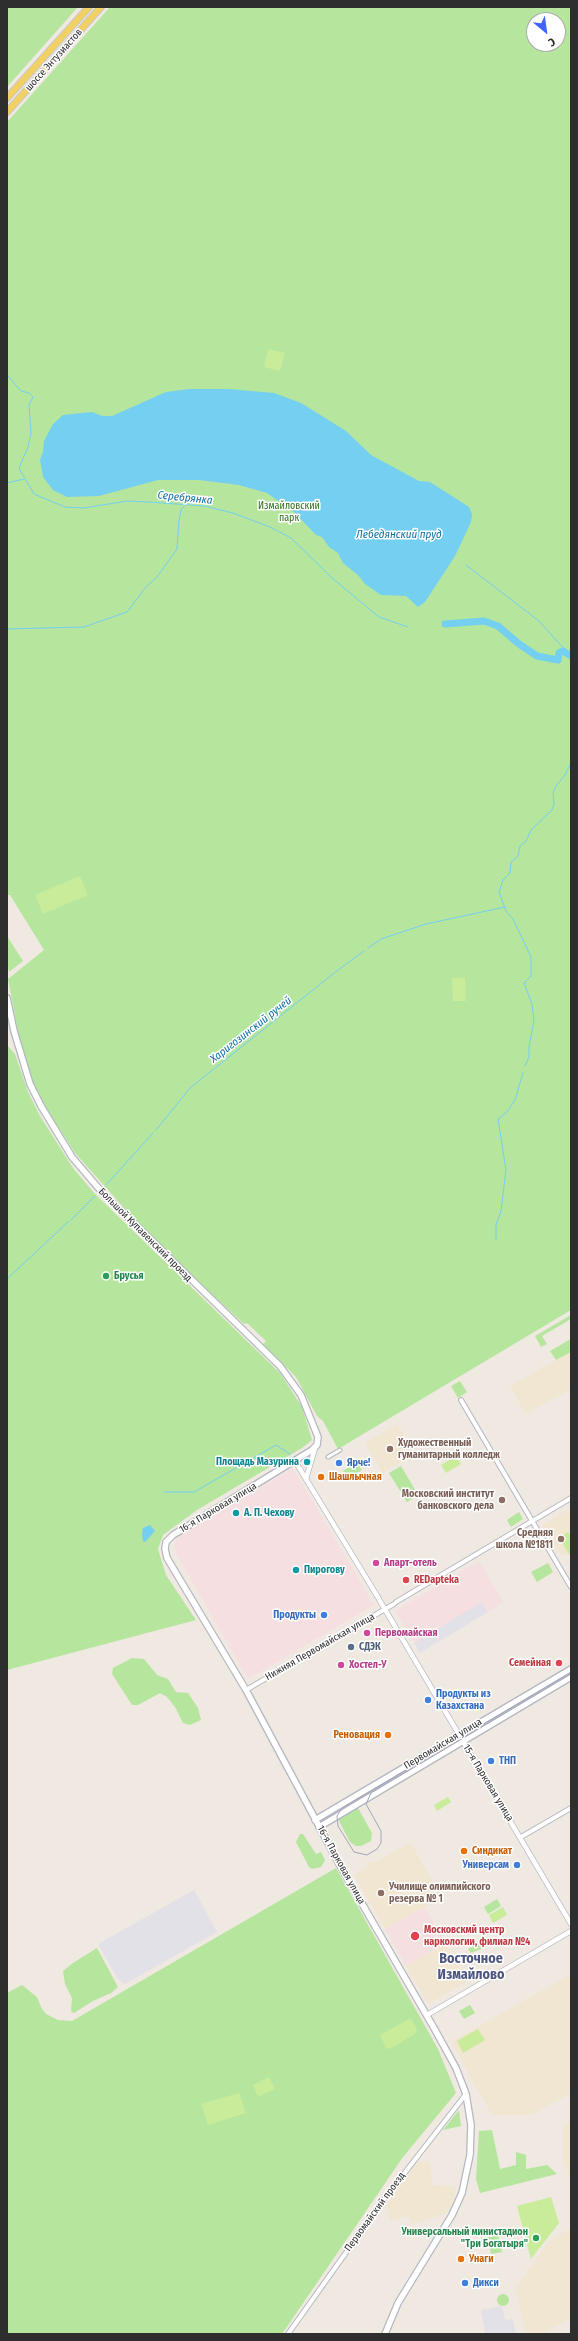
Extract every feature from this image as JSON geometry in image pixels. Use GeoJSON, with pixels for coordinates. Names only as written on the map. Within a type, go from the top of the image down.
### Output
{"type":"FeatureCollection","features":[{"type":"Feature","properties":{"kind":"main road","name":"шоссе Энтузиастов"},"geometry":{"type":"LineString","coordinates":[[7,98],[88,7]]}},
{"type":"Feature","properties":{"kind":"main road","name":"шоссе Энтузиастов"},"geometry":{"type":"LineString","coordinates":[[7,112],[101,7]]}},
{"type":"Feature","properties":{"kind":"main road","name":"Большой Купавенский проезд"},"geometry":{"type":"LineString","coordinates":[[7,998],[16,1038],[30,1084],[41,1106],[72,1157],[100,1191],[292,1380],[307,1408],[316,1430],[318,1441],[315,1447]]}},
{"type":"Feature","properties":{"kind":"main road"},"geometry":{"type":"LineString","coordinates":[[295,1461],[315,1447]]}},
{"type":"Feature","properties":{"kind":"main road","name":"16-я Парковая улица"},"geometry":{"type":"LineString","coordinates":[[295,1461],[173,1535],[166,1542],[165,1549],[167,1558],[246,1690],[315,1820],[427,2014],[456,2068],[466,2094],[471,2125],[470,2155],[462,2193],[452,2215],[398,2303],[385,2334]]}},
{"type":"Feature","properties":{"kind":"main road","name":"Первомайская улица"},"geometry":{"type":"LineString","coordinates":[[315,1820],[458,1734],[571,1669]]}},
{"type":"Feature","properties":{"kind":"main road","name":"Первомайская улица"},"geometry":{"type":"LineString","coordinates":[[319,1827],[571,1677]]}},
{"type":"Feature","properties":{"kind":"street"},"geometry":{"type":"LineString","coordinates":[[461,1400],[571,1587]]}},
{"type":"Feature","properties":{"kind":"street"},"geometry":{"type":"LineString","coordinates":[[306,1479],[315,1447]]}},
{"type":"Feature","properties":{"kind":"street"},"geometry":{"type":"LineString","coordinates":[[328,1457],[340,1450]]}},
{"type":"Feature","properties":{"kind":"street","name":"15-я Парковая улица"},"geometry":{"type":"LineString","coordinates":[[295,1461],[521,1837],[571,1924]]}},
{"type":"Feature","properties":{"kind":"street","name":"Нижняя Первомайская улица"},"geometry":{"type":"LineString","coordinates":[[246,1690],[571,1498]]}},
{"type":"Feature","properties":{"kind":"street"},"geometry":{"type":"LineString","coordinates":[[521,1837],[571,1808]]}},
{"type":"Feature","properties":{"kind":"street"},"geometry":{"type":"LineString","coordinates":[[427,2014],[571,1931]]}},
{"type":"Feature","properties":{"kind":"street","name":"Первомайский проезд"},"geometry":{"type":"LineString","coordinates":[[288,2334],[382,2202],[466,2094]]}},
{"type":"Feature","properties":{"kind":"shaded area"},"geometry":{"type":"Polygon","coordinates":[[[571,1352],[571,1389],[526,1414],[510,1386],[571,1352]]]}},
{"type":"Feature","properties":{"kind":"shaded area","name":"Художественный гуманитарный колледж"},"geometry":{"type":"Polygon","coordinates":[[[397,1424],[414,1454],[383,1473],[365,1443],[397,1424]]]}},
{"type":"Feature","properties":{"kind":"shaded area"},"geometry":{"type":"Polygon","coordinates":[[[293,1468],[374,1605],[248,1679],[176,1553],[174,1543],[182,1533],[293,1468]]]}},
{"type":"Feature","properties":{"kind":"shaded area","name":"Средняя школа №1811"},"geometry":{"type":"Polygon","coordinates":[[[571,1508],[571,1556],[560,1554],[542,1525],[571,1508]]]}},
{"type":"Feature","properties":{"kind":"shaded area"},"geometry":{"type":"Polygon","coordinates":[[[479,1561],[503,1602],[488,1612],[482,1602],[414,1643],[395,1611],[479,1561]]]}},
{"type":"Feature","properties":{"kind":"shaded area"},"geometry":{"type":"Polygon","coordinates":[[[482,1601],[488,1612],[420,1653],[414,1643],[482,1601]]]}},
{"type":"Feature","properties":{"kind":"shaded area"},"geometry":{"type":"Polygon","coordinates":[[[410,1842],[442,1897],[385,1929],[354,1875],[368,1867],[366,1864],[373,1861],[375,1863],[410,1842]]]}},
{"type":"Feature","properties":{"kind":"shaded area"},"geometry":{"type":"Polygon","coordinates":[[[194,1890],[217,1932],[125,1984],[117,1978],[98,1944],[194,1890]]]}},
{"type":"Feature","properties":{"kind":"shaded area","name":"Московскмй центр наркологии, филиал №4"},"geometry":{"type":"Polygon","coordinates":[[[424,1907],[446,1943],[406,1966],[385,1929],[424,1907]]]}},
{"type":"Feature","properties":{"kind":"shaded area"},"geometry":{"type":"Polygon","coordinates":[[[446,1943],[468,1981],[428,2004],[406,1966],[446,1943]]]}},
{"type":"Feature","properties":{"kind":"shaded area"},"geometry":{"type":"Polygon","coordinates":[[[571,1974],[571,2093],[532,2115],[492,2115],[451,2042],[571,1974]]]}},
{"type":"Feature","properties":{"kind":"shaded area"},"geometry":{"type":"Polygon","coordinates":[[[571,2121],[571,2181],[563,2159],[563,2126],[571,2121]]]}},
{"type":"Feature","properties":{"kind":"shaded area"},"geometry":{"type":"Polygon","coordinates":[[[430,2161],[432,2185],[456,2186],[453,2202],[446,2214],[411,2224],[409,2216],[390,2221],[386,2205],[418,2162],[430,2161]]]}},
{"type":"Feature","properties":{"kind":"shaded area"},"geometry":{"type":"Polygon","coordinates":[[[571,2228],[571,2318],[542,2334],[526,2334],[515,2289],[548,2242],[571,2228]]]}},
{"type":"Feature","properties":{"kind":"shaded area"},"geometry":{"type":"Polygon","coordinates":[[[502,2306],[505,2320],[513,2319],[516,2334],[485,2334],[481,2310],[502,2306]]]}},
{"type":"Feature","properties":{"kind":"green space"},"geometry":{"type":"Polygon","coordinates":[[[7,7],[78,7],[7,87],[7,7]]]}},
{"type":"Feature","properties":{"kind":"green space","name":"Измайловский парк"},"geometry":{"type":"Polygon","coordinates":[[[110,7],[571,7],[571,1310],[338,1449],[323,1421],[317,1416],[296,1377],[263,1344],[266,1341],[247,1323],[244,1324],[142,1228],[75,1153],[42,1102],[32,1079],[19,1037],[8,979],[44,950],[10,895],[7,895],[7,122],[110,7]]]}},
{"type":"Feature","properties":{"kind":"green space"},"geometry":{"type":"Polygon","coordinates":[[[268,349],[285,353],[280,371],[264,367],[268,349]]]}},
{"type":"Feature","properties":{"kind":"green space"},"geometry":{"type":"Polygon","coordinates":[[[80,876],[88,895],[43,914],[35,895],[80,876]]]}},
{"type":"Feature","properties":{"kind":"green space"},"geometry":{"type":"Polygon","coordinates":[[[7,936],[23,961],[9,972],[7,961],[7,936]]]}},
{"type":"Feature","properties":{"kind":"green space"},"geometry":{"type":"Polygon","coordinates":[[[452,978],[465,978],[466,1001],[453,1001],[452,978]]]}},
{"type":"Feature","properties":{"kind":"green space"},"geometry":{"type":"Polygon","coordinates":[[[7,1045],[15,1054],[28,1092],[40,1116],[73,1168],[95,1194],[280,1373],[302,1407],[312,1440],[302,1448],[197,1510],[163,1535],[158,1549],[166,1575],[196,1620],[7,1670],[7,1045]]]}},
{"type":"Feature","properties":{"kind":"green space"},"geometry":{"type":"Polygon","coordinates":[[[571,1315],[571,1319],[542,1336],[547,1344],[541,1347],[535,1336],[571,1315]]]}},
{"type":"Feature","properties":{"kind":"green space"},"geometry":{"type":"Polygon","coordinates":[[[571,1339],[571,1352],[556,1360],[550,1351],[571,1339]]]}},
{"type":"Feature","properties":{"kind":"green space"},"geometry":{"type":"Polygon","coordinates":[[[460,1381],[467,1392],[458,1398],[451,1386],[460,1381]]]}},
{"type":"Feature","properties":{"kind":"green space"},"geometry":{"type":"Polygon","coordinates":[[[456,1456],[461,1464],[446,1473],[441,1465],[456,1456]]]}},
{"type":"Feature","properties":{"kind":"green space"},"geometry":{"type":"Polygon","coordinates":[[[357,1462],[362,1470],[348,1479],[343,1471],[357,1462]]]}},
{"type":"Feature","properties":{"kind":"green space"},"geometry":{"type":"Polygon","coordinates":[[[401,1466],[418,1495],[407,1502],[389,1473],[401,1466]]]}},
{"type":"Feature","properties":{"kind":"green space"},"geometry":{"type":"Polygon","coordinates":[[[519,1512],[523,1519],[511,1527],[507,1520],[519,1512]]]}},
{"type":"Feature","properties":{"kind":"green space"},"geometry":{"type":"Polygon","coordinates":[[[568,1532],[571,1537],[571,1552],[569,1554],[559,1537],[568,1532]]]}},
{"type":"Feature","properties":{"kind":"green space"},"geometry":{"type":"Polygon","coordinates":[[[548,1563],[553,1572],[537,1582],[531,1572],[548,1563]]]}},
{"type":"Feature","properties":{"kind":"green space"},"geometry":{"type":"Polygon","coordinates":[[[132,1658],[144,1659],[157,1675],[168,1679],[176,1692],[188,1693],[198,1708],[201,1720],[190,1725],[183,1723],[175,1707],[167,1697],[160,1693],[138,1705],[132,1705],[112,1674],[113,1668],[132,1658]]]}},
{"type":"Feature","properties":{"kind":"green space"},"geometry":{"type":"Polygon","coordinates":[[[448,1797],[451,1802],[437,1811],[434,1805],[448,1797]]]}},
{"type":"Feature","properties":{"kind":"green space"},"geometry":{"type":"Polygon","coordinates":[[[358,1808],[372,1833],[371,1841],[361,1846],[356,1846],[350,1842],[338,1819],[358,1808]]]}},
{"type":"Feature","properties":{"kind":"green space"},"geometry":{"type":"Polygon","coordinates":[[[300,1834],[303,1834],[316,1854],[321,1852],[325,1860],[321,1867],[312,1869],[309,1867],[296,1842],[300,1834]]]}},
{"type":"Feature","properties":{"kind":"green space"},"geometry":{"type":"Polygon","coordinates":[[[336,1868],[438,2049],[456,2093],[403,2157],[282,2334],[7,2334],[7,1993],[22,1985],[37,1997],[46,2014],[58,2020],[72,2021],[336,1868]]]}},
{"type":"Feature","properties":{"kind":"green space"},"geometry":{"type":"Polygon","coordinates":[[[497,1899],[501,1906],[488,1914],[484,1907],[497,1899]]]}},
{"type":"Feature","properties":{"kind":"green space"},"geometry":{"type":"Polygon","coordinates":[[[503,1907],[507,1915],[493,1923],[489,1915],[503,1907]]]}},
{"type":"Feature","properties":{"kind":"green space"},"geometry":{"type":"Polygon","coordinates":[[[482,1940],[486,1947],[471,1953],[468,1949],[482,1940]]]}},
{"type":"Feature","properties":{"kind":"green space"},"geometry":{"type":"Polygon","coordinates":[[[97,1948],[118,1987],[111,1993],[93,2001],[74,2013],[71,2011],[72,1998],[65,1984],[63,1971],[97,1948]]]}},
{"type":"Feature","properties":{"kind":"green space"},"geometry":{"type":"Polygon","coordinates":[[[470,2005],[475,2013],[464,2019],[459,2011],[470,2005]]]}},
{"type":"Feature","properties":{"kind":"green space"},"geometry":{"type":"Polygon","coordinates":[[[411,2019],[417,2029],[416,2033],[390,2049],[386,2048],[380,2035],[411,2019]]]}},
{"type":"Feature","properties":{"kind":"green space"},"geometry":{"type":"Polygon","coordinates":[[[478,2029],[485,2040],[463,2053],[457,2041],[478,2029]]]}},
{"type":"Feature","properties":{"kind":"green space"},"geometry":{"type":"Polygon","coordinates":[[[269,2077],[275,2089],[258,2097],[253,2085],[269,2077]]]}},
{"type":"Feature","properties":{"kind":"green space"},"geometry":{"type":"Polygon","coordinates":[[[239,2093],[246,2113],[208,2125],[201,2104],[239,2093]]]}},
{"type":"Feature","properties":{"kind":"green space"},"geometry":{"type":"Polygon","coordinates":[[[459,2110],[461,2126],[443,2130],[459,2110]]]}},
{"type":"Feature","properties":{"kind":"green space"},"geometry":{"type":"Polygon","coordinates":[[[492,2130],[500,2169],[516,2165],[516,2152],[526,2155],[526,2169],[547,2165],[557,2174],[480,2193],[476,2179],[479,2131],[492,2130]]]}},
{"type":"Feature","properties":{"kind":"green space","name":"Универсальный министадион \"Три Богатыря\""},"geometry":{"type":"Polygon","coordinates":[[[551,2197],[559,2223],[531,2259],[517,2206],[551,2197]]]}},
{"type":"Feature","properties":{"kind":"green space"},"geometry":{"type":"Polygon","coordinates":[[[498,2235],[502,2252],[491,2254],[488,2237],[498,2235]]]}},
{"type":"Feature","properties":{"kind":"green space"},"geometry":{"type":"Polygon","coordinates":[[[503,2294],[507,2296],[509,2300],[507,2304],[503,2306],[499,2304],[497,2300],[499,2296],[503,2294]]]}},
{"type":"Feature","properties":{"kind":"water","name":"Лебедянский пруд"},"geometry":{"type":"Polygon","coordinates":[[[189,389],[229,389],[274,393],[301,403],[346,431],[371,455],[419,481],[430,482],[469,507],[472,514],[471,522],[455,556],[425,602],[418,607],[406,596],[381,595],[365,584],[358,575],[343,563],[338,553],[329,547],[322,537],[316,535],[294,512],[267,493],[239,485],[199,480],[158,480],[99,496],[67,497],[53,490],[43,477],[40,460],[43,452],[44,441],[53,424],[63,415],[92,412],[102,416],[112,416],[166,392],[189,389]]]}},
{"type":"Feature","properties":{"kind":"water"},"geometry":{"type":"Polygon","coordinates":[[[150,1525],[155,1531],[145,1542],[143,1541],[142,1534],[143,1528],[150,1525]]]}},
{"type":"Feature","properties":{"kind":"waterway","name":"Серебрянка"},"geometry":{"type":"LineString","coordinates":[[7,375],[21,391],[29,393],[33,397],[29,405],[31,433],[28,447],[19,468],[34,494],[65,507],[84,508],[127,501],[204,506],[233,513],[270,527],[291,538],[331,577],[379,617],[408,627]]}},
{"type":"Feature","properties":{"kind":"waterway","name":"Серебрянка"},"geometry":{"type":"LineString","coordinates":[[7,483],[24,479]]}},
{"type":"Feature","properties":{"kind":"waterway"},"geometry":{"type":"LineString","coordinates":[[7,629],[84,627],[127,612],[146,587],[157,577],[177,549],[179,520],[181,510],[185,505]]}},
{"type":"Feature","properties":{"kind":"waterway"},"geometry":{"type":"LineString","coordinates":[[466,565],[539,621],[568,653]]}},
{"type":"Feature","properties":{"kind":"waterway"},"geometry":{"type":"LineString","coordinates":[[445,624],[484,621],[498,626],[519,644],[537,656],[558,660],[559,653],[563,651],[571,656]]}},
{"type":"Feature","properties":{"kind":"waterway","name":"Харигозинский ручей"},"geometry":{"type":"LineString","coordinates":[[525,1066],[529,1057],[529,1047],[534,1021],[532,1004],[524,983],[531,976],[531,957],[513,919],[506,911],[499,892],[503,880],[510,873],[511,862],[518,856],[520,846],[526,841],[531,830],[552,810],[554,804],[553,793],[571,763]]}},
{"type":"Feature","properties":{"kind":"waterway","name":"Харигозинский ручей"},"geometry":{"type":"LineString","coordinates":[[368,948],[381,939],[426,924],[505,907]]}},
{"type":"Feature","properties":{"kind":"waterway","name":"Харигозинский ручей"},"geometry":{"type":"LineString","coordinates":[[156,1130],[190,1088],[364,951]]}},
{"type":"Feature","properties":{"kind":"waterway"},"geometry":{"type":"LineString","coordinates":[[496,1239],[496,1225],[501,1211],[506,1170],[498,1119],[507,1112],[515,1100],[523,1073]]}},
{"type":"Feature","properties":{"kind":"waterway","name":"Харигозинский ручей"},"geometry":{"type":"LineString","coordinates":[[106,1185],[153,1133]]}},
{"type":"Feature","properties":{"kind":"waterway","name":"Харигозинский ручей"},"geometry":{"type":"LineString","coordinates":[[71,1220],[95,1196]]}},
{"type":"Feature","properties":{"kind":"waterway","name":"Харигозинский ручей"},"geometry":{"type":"LineString","coordinates":[[7,1279],[69,1221]]}},
{"type":"Feature","properties":{"kind":"waterway"},"geometry":{"type":"LineString","coordinates":[[164,1492],[194,1492],[276,1445],[290,1454]]}},
{"type":"Feature","properties":{"kind":"tram line"},"geometry":{"type":"LineString","coordinates":[[571,1672],[342,1808],[337,1816],[338,1826],[354,1852],[367,1855],[377,1849],[381,1843],[381,1831],[366,1804],[371,1793],[571,1674]]}},
{"type":"Feature","properties":{"kind":"place","name":"Брусья"},"geometry":{"type":"Point","coordinates":[106,1276]}},
{"type":"Feature","properties":{"kind":"place","name":"Художественный гуманитарный колледж"},"geometry":{"type":"Point","coordinates":[390,1449]}},
{"type":"Feature","properties":{"kind":"place","name":"Площадь Мазурина"},"geometry":{"type":"Point","coordinates":[307,1462]}},
{"type":"Feature","properties":{"kind":"place","name":"Ярче!"},"geometry":{"type":"Point","coordinates":[339,1463]}},
{"type":"Feature","properties":{"kind":"place","name":"Шашлычная"},"geometry":{"type":"Point","coordinates":[321,1477]}},
{"type":"Feature","properties":{"kind":"place","name":"Московский институт банковского дела"},"geometry":{"type":"Point","coordinates":[502,1500]}},
{"type":"Feature","properties":{"kind":"place","name":"А. П. Чехову"},"geometry":{"type":"Point","coordinates":[236,1513]}},
{"type":"Feature","properties":{"kind":"place","name":"Средняя школа №1811"},"geometry":{"type":"Point","coordinates":[561,1539]}},
{"type":"Feature","properties":{"kind":"place","name":"Апарт-отель"},"geometry":{"type":"Point","coordinates":[376,1563]}},
{"type":"Feature","properties":{"kind":"place","name":"Пирогову"},"geometry":{"type":"Point","coordinates":[296,1570]}},
{"type":"Feature","properties":{"kind":"place","name":"REDapteka"},"geometry":{"type":"Point","coordinates":[406,1580]}},
{"type":"Feature","properties":{"kind":"place","name":"Продукты"},"geometry":{"type":"Point","coordinates":[324,1615]}},
{"type":"Feature","properties":{"kind":"place","name":"Первомайская"},"geometry":{"type":"Point","coordinates":[367,1633]}},
{"type":"Feature","properties":{"kind":"place","name":"СДЭК"},"geometry":{"type":"Point","coordinates":[351,1647]}},
{"type":"Feature","properties":{"kind":"place","name":"Семейная"},"geometry":{"type":"Point","coordinates":[559,1663]}},
{"type":"Feature","properties":{"kind":"place","name":"Хостел-У"},"geometry":{"type":"Point","coordinates":[341,1665]}},
{"type":"Feature","properties":{"kind":"place","name":"Продукты из Казахстана"},"geometry":{"type":"Point","coordinates":[428,1700]}},
{"type":"Feature","properties":{"kind":"place","name":"Реновация"},"geometry":{"type":"Point","coordinates":[388,1735]}},
{"type":"Feature","properties":{"kind":"place","name":"ТНП"},"geometry":{"type":"Point","coordinates":[491,1761]}},
{"type":"Feature","properties":{"kind":"place","name":"Синдикат"},"geometry":{"type":"Point","coordinates":[464,1851]}},
{"type":"Feature","properties":{"kind":"place","name":"Универсам"},"geometry":{"type":"Point","coordinates":[517,1865]}},
{"type":"Feature","properties":{"kind":"place","name":"Училище олимпийского резерва № 1"},"geometry":{"type":"Point","coordinates":[381,1893]}},
{"type":"Feature","properties":{"kind":"place","name":"Московскмй центр наркологии, филиал №4"},"geometry":{"type":"Point","coordinates":[415,1936]}},
{"type":"Feature","properties":{"kind":"place","name":"Универсальный министадион \"Три Богатыря\""},"geometry":{"type":"Point","coordinates":[536,2238]}},
{"type":"Feature","properties":{"kind":"place","name":"Унаги"},"geometry":{"type":"Point","coordinates":[461,2259]}},
{"type":"Feature","properties":{"kind":"place","name":"Дикси"},"geometry":{"type":"Point","coordinates":[465,2283]}},
{"type":"Feature","properties":{"kind":"district","name":"Восточное Измайлово"},"geometry":{"type":"Point","coordinates":[471,1968]}}]}
